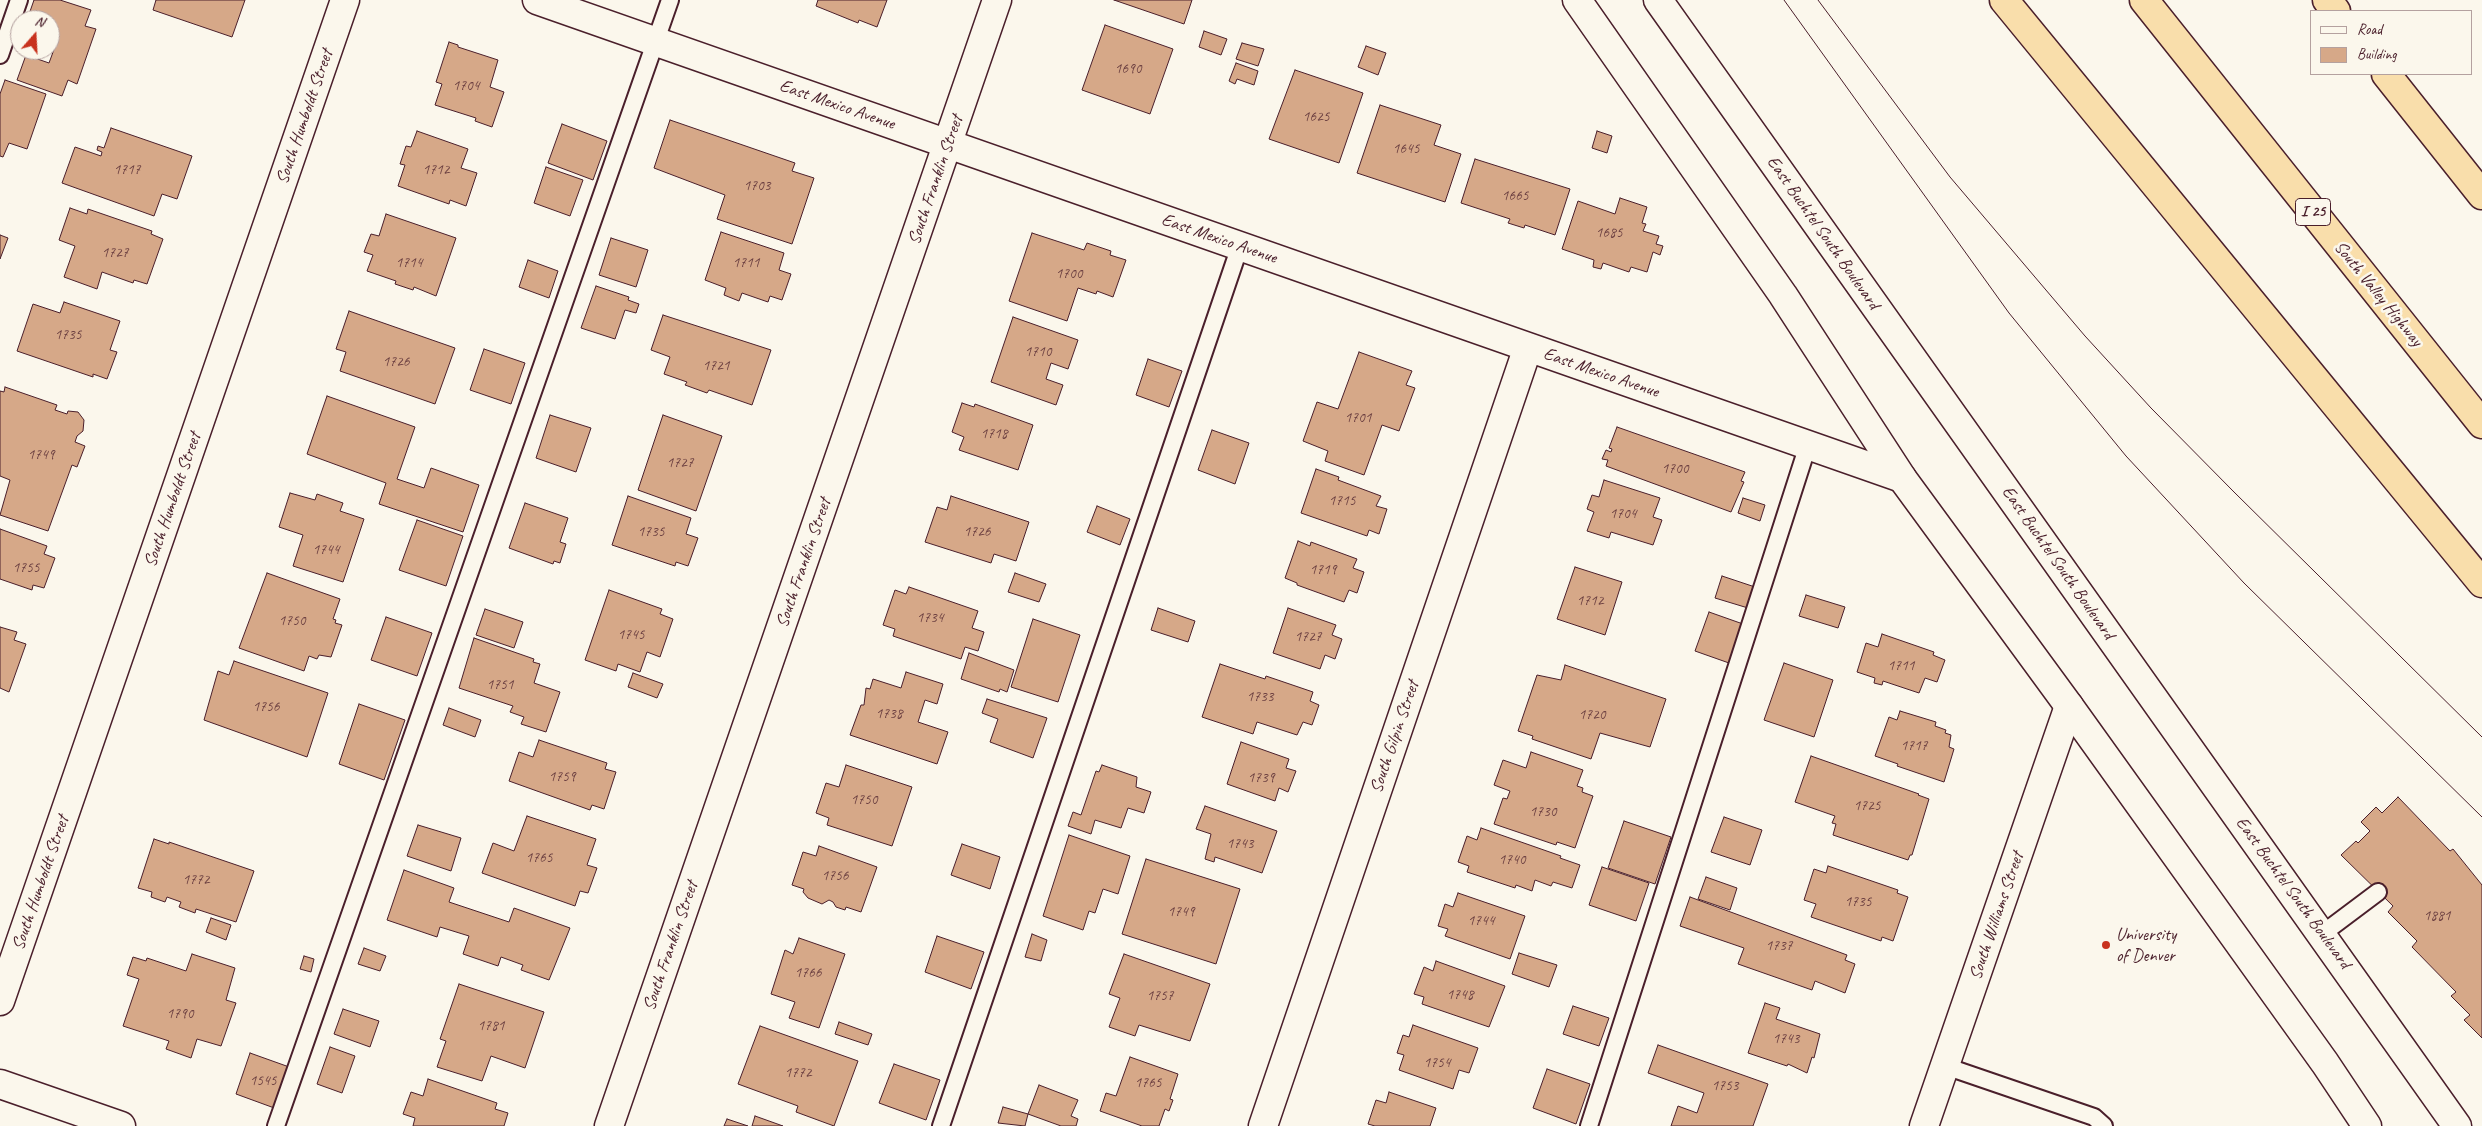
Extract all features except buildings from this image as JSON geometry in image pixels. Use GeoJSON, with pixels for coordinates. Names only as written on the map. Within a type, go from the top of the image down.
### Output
{"type":"FeatureCollection","features":[{"type":"Feature","properties":{"kind":"highway"},"geometry":{"type":"LineString","coordinates":[[1984,0],[2185,222]]}},
{"type":"Feature","properties":{"kind":"highway"},"geometry":{"type":"LineString","coordinates":[[2004,0],[2482,583]]}},
{"type":"Feature","properties":{"kind":"highway","name":"South Valley Highway"},"geometry":{"type":"LineString","coordinates":[[2144,0],[2482,424]]}},
{"type":"Feature","properties":{"kind":"highway"},"geometry":{"type":"LineString","coordinates":[[2387,75],[2482,195]]}},
{"type":"Feature","properties":{"kind":"street","name":"South Humboldt Street"},"geometry":{"type":"LineString","coordinates":[[0,1001],[345,0]]}},
{"type":"Feature","properties":{"kind":"street","name":"East Mexico Avenue"},"geometry":{"type":"LineString","coordinates":[[537,0],[1902,478]]}},
{"type":"Feature","properties":{"kind":"street","name":"South Franklin Street"},"geometry":{"type":"LineString","coordinates":[[609,1126],[949,144],[997,0]]}},
{"type":"Feature","properties":{"kind":"street"},"geometry":{"type":"LineString","coordinates":[[1577,0],[1783,295],[1902,478],[2070,706],[2325,1062],[2367,1126]]}},
{"type":"Feature","properties":{"kind":"street","name":"East Buchtel South Boulevard"},"geometry":{"type":"LineString","coordinates":[[1658,0],[2458,1126]]}},
{"type":"Feature","properties":{"kind":"street","name":"South Gilpin Street"},"geometry":{"type":"LineString","coordinates":[[1263,1126],[1528,347]]}},
{"type":"Feature","properties":{"kind":"street","name":"South Williams Street"},"geometry":{"type":"LineString","coordinates":[[1924,1126],[2070,706]]}},
{"type":"Feature","properties":{"kind":"street"},"geometry":{"type":"LineString","coordinates":[[0,1084],[121,1126]]}},
{"type":"Feature","properties":{"kind":"lane"},"geometry":{"type":"LineString","coordinates":[[0,55],[19,0]]}},
{"type":"Feature","properties":{"kind":"lane"},"geometry":{"type":"LineString","coordinates":[[276,1126],[670,0]]}},
{"type":"Feature","properties":{"kind":"lane"},"geometry":{"type":"LineString","coordinates":[[941,1126],[1240,246]]}},
{"type":"Feature","properties":{"kind":"lane"},"geometry":{"type":"LineString","coordinates":[[1590,1126],[1808,445]]}},
{"type":"Feature","properties":{"kind":"lane"},"geometry":{"type":"LineString","coordinates":[[2322,934],[2378,892]]}},
{"type":"Feature","properties":{"kind":"lane"},"geometry":{"type":"LineString","coordinates":[[1945,1066],[2094,1117],[2104,1126]]}},
{"type":"Feature","properties":{"kind":"tram line"},"geometry":{"type":"LineString","coordinates":[[1784,0],[2009,313],[2126,456],[2244,583],[2482,817]]}},
{"type":"Feature","properties":{"kind":"tram line"},"geometry":{"type":"LineString","coordinates":[[1818,0],[1950,177],[2085,336],[2151,408],[2234,492],[2482,737]]}},
{"type":"Feature","properties":{"kind":"place","name":"University of Denver"},"geometry":{"type":"Point","coordinates":[2106,945]}}]}
